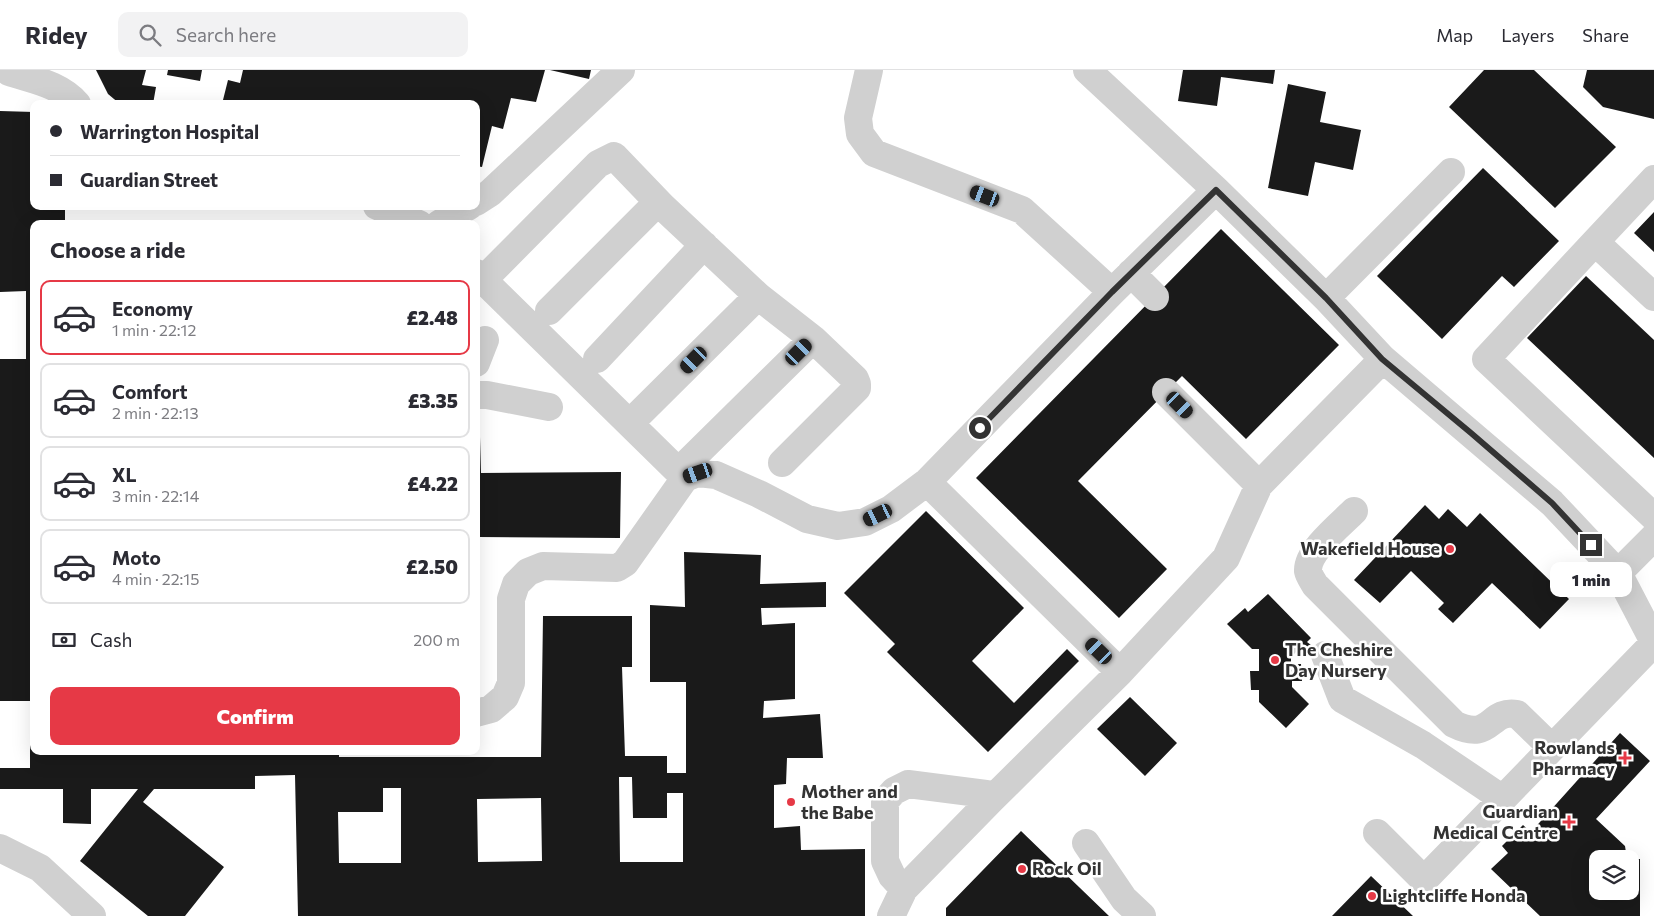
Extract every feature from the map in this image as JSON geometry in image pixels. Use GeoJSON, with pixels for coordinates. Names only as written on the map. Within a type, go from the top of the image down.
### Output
{"type":"FeatureCollection","features":[{"type":"Feature","properties":{"kind":"street"},"geometry":{"type":"LineString","coordinates":[[480,200],[490,194],[622,70]]}},
{"type":"Feature","properties":{"kind":"street"},"geometry":{"type":"LineString","coordinates":[[869,70],[858,118],[860,134],[874,153],[1022,210],[1112,292]]}},
{"type":"Feature","properties":{"kind":"street"},"geometry":{"type":"LineString","coordinates":[[1087,70],[1216,190],[1326,298],[1382,359],[1552,503],[1618,573],[1654,642],[1424,880],[1376,833]]}},
{"type":"Feature","properties":{"kind":"street"},"geometry":{"type":"LineString","coordinates":[[9,72],[57,88],[73,100]]}},
{"type":"Feature","properties":{"kind":"street"},"geometry":{"type":"LineString","coordinates":[[480,276],[598,164],[614,156],[658,202],[758,296],[813,339],[855,380],[857,388],[782,463]]}},
{"type":"Feature","properties":{"kind":"street"},"geometry":{"type":"LineString","coordinates":[[1326,298],[1451,172]]}},
{"type":"Feature","properties":{"kind":"street"},"geometry":{"type":"LineString","coordinates":[[1654,179],[1486,359],[1654,517]]}},
{"type":"Feature","properties":{"kind":"street"},"geometry":{"type":"LineString","coordinates":[[682,475],[698,473],[716,475],[759,494],[807,519],[838,526],[865,522],[891,509],[927,482],[1112,292],[1216,190]]}},
{"type":"Feature","properties":{"kind":"street"},"geometry":{"type":"LineString","coordinates":[[549,311],[658,202]]}},
{"type":"Feature","properties":{"kind":"street"},"geometry":{"type":"LineString","coordinates":[[386,210],[410,220]]}},
{"type":"Feature","properties":{"kind":"street"},"geometry":{"type":"LineString","coordinates":[[446,220],[462,210]]}},
{"type":"Feature","properties":{"kind":"street"},"geometry":{"type":"LineString","coordinates":[[1595,242],[1654,297]]}},
{"type":"Feature","properties":{"kind":"street"},"geometry":{"type":"LineString","coordinates":[[597,359],[704,245]]}},
{"type":"Feature","properties":{"kind":"street"},"geometry":{"type":"LineString","coordinates":[[1131,274],[1155,297]]}},
{"type":"Feature","properties":{"kind":"street"},"geometry":{"type":"LineString","coordinates":[[480,278],[682,475]]}},
{"type":"Feature","properties":{"kind":"street"},"geometry":{"type":"LineString","coordinates":[[630,424],[758,296]]}},
{"type":"Feature","properties":{"kind":"street"},"geometry":{"type":"LineString","coordinates":[[480,712],[491,708],[505,697],[511,683],[511,599],[516,584],[528,572],[543,566],[617,568],[625,564],[682,475],[813,339]]}},
{"type":"Feature","properties":{"kind":"street"},"geometry":{"type":"LineString","coordinates":[[891,916],[904,890],[991,800],[1120,672],[1226,558],[1259,485],[1382,359]]}},
{"type":"Feature","properties":{"kind":"street"},"geometry":{"type":"LineString","coordinates":[[1166,392],[1259,485]]}},
{"type":"Feature","properties":{"kind":"street"},"geometry":{"type":"LineString","coordinates":[[480,395],[549,406]]}},
{"type":"Feature","properties":{"kind":"street"},"geometry":{"type":"LineString","coordinates":[[927,482],[1081,648],[1120,672]]}},
{"type":"Feature","properties":{"kind":"street"},"geometry":{"type":"LineString","coordinates":[[1354,512],[1313,553],[1309,562],[1308,573],[1315,586],[1454,724],[1467,730],[1480,730],[1501,715],[1517,714],[1552,748]]}},
{"type":"Feature","properties":{"kind":"street"},"geometry":{"type":"LineString","coordinates":[[1618,573],[1654,537]]}},
{"type":"Feature","properties":{"kind":"street"},"geometry":{"type":"LineString","coordinates":[[1325,655],[1342,699],[1423,745],[1503,799]]}},
{"type":"Feature","properties":{"kind":"street"},"geometry":{"type":"LineString","coordinates":[[904,890],[892,876],[885,861],[885,801],[894,791],[908,784],[986,794],[991,800]]}},
{"type":"Feature","properties":{"kind":"street"},"geometry":{"type":"LineString","coordinates":[[1086,843],[1124,899],[1142,916]]}},
{"type":"Feature","properties":{"kind":"street"},"geometry":{"type":"LineString","coordinates":[[0,848],[40,868],[92,916]]}},
{"type":"Feature","properties":{"kind":"building"},"geometry":{"type":"Polygon","coordinates":[[[96,70],[146,70],[142,85],[156,87],[154,100],[115,100],[108,94],[96,70]]]}},
{"type":"Feature","properties":{"kind":"building"},"geometry":{"type":"Polygon","coordinates":[[[168,70],[202,70],[200,81],[167,75],[168,70]]]}},
{"type":"Feature","properties":{"kind":"building"},"geometry":{"type":"Polygon","coordinates":[[[243,70],[545,70],[536,102],[511,98],[503,129],[492,126],[482,167],[480,167],[480,100],[223,100],[228,80],[240,83],[243,70]]]}},
{"type":"Feature","properties":{"kind":"building"},"geometry":{"type":"Polygon","coordinates":[[[550,70],[591,70],[589,79],[550,70]]]}},
{"type":"Feature","properties":{"kind":"building"},"geometry":{"type":"Polygon","coordinates":[[[1183,70],[1275,70],[1273,84],[1221,77],[1217,106],[1178,101],[1183,70]]]}},
{"type":"Feature","properties":{"kind":"building"},"geometry":{"type":"Polygon","coordinates":[[[1484,70],[1534,70],[1616,147],[1555,208],[1449,107],[1484,70]]]}},
{"type":"Feature","properties":{"kind":"building"},"geometry":{"type":"Polygon","coordinates":[[[1587,70],[1654,70],[1654,119],[1603,107],[1583,87],[1587,70]]]}},
{"type":"Feature","properties":{"kind":"building"},"geometry":{"type":"Polygon","coordinates":[[[1288,84],[1326,92],[1320,122],[1361,130],[1353,170],[1315,162],[1308,196],[1268,188],[1288,84]]]}},
{"type":"Feature","properties":{"kind":"building"},"geometry":{"type":"Polygon","coordinates":[[[0,111],[30,112],[30,210],[65,210],[65,220],[30,220],[30,701],[0,701],[0,359],[26,359],[26,291],[0,292],[0,111]]]}},
{"type":"Feature","properties":{"kind":"building"},"geometry":{"type":"Polygon","coordinates":[[[1483,168],[1559,241],[1514,287],[1502,276],[1442,339],[1377,276],[1483,168]]]}},
{"type":"Feature","properties":{"kind":"building"},"geometry":{"type":"Polygon","coordinates":[[[1654,212],[1654,252],[1634,233],[1654,212]]]}},
{"type":"Feature","properties":{"kind":"building"},"geometry":{"type":"Polygon","coordinates":[[[1221,229],[1339,345],[1246,439],[1182,376],[1078,481],[1167,569],[1119,618],[976,478],[1221,229]]]}},
{"type":"Feature","properties":{"kind":"building"},"geometry":{"type":"Polygon","coordinates":[[[1586,276],[1654,340],[1654,458],[1527,338],[1586,276]]]}},
{"type":"Feature","properties":{"kind":"building"},"geometry":{"type":"Polygon","coordinates":[[[480,437],[481,473],[621,472],[620,538],[480,537],[480,437]]]}},
{"type":"Feature","properties":{"kind":"building","name":"Wakefield House"},"geometry":{"type":"Polygon","coordinates":[[[1425,505],[1439,519],[1448,509],[1467,527],[1480,513],[1569,599],[1540,629],[1492,583],[1453,623],[1438,609],[1444,603],[1411,571],[1380,603],[1354,580],[1425,505]]]}},
{"type":"Feature","properties":{"kind":"building"},"geometry":{"type":"Polygon","coordinates":[[[926,511],[1024,608],[972,661],[1014,703],[1067,649],[1079,661],[988,752],[887,652],[895,644],[844,593],[926,511]]]}},
{"type":"Feature","properties":{"kind":"building"},"geometry":{"type":"Polygon","coordinates":[[[684,552],[761,555],[760,584],[826,582],[826,607],[761,608],[762,625],[795,623],[795,699],[764,701],[763,718],[820,714],[823,758],[787,758],[786,784],[774,785],[774,828],[800,826],[801,850],[865,849],[865,916],[298,916],[295,775],[255,776],[255,789],[154,789],[143,802],[224,867],[185,916],[148,916],[80,861],[138,789],[91,789],[91,824],[63,823],[63,789],[0,789],[0,768],[30,768],[30,755],[541,757],[543,616],[632,616],[632,667],[622,667],[625,756],[667,756],[667,773],[686,773],[686,682],[650,682],[650,605],[685,607],[684,552]],[[619,777],[620,862],[683,862],[683,793],[667,793],[667,818],[633,818],[632,777],[619,777]],[[383,788],[383,812],[338,812],[339,863],[401,863],[401,788],[383,788]],[[541,798],[477,799],[478,862],[542,861],[541,798]]]}},
{"type":"Feature","properties":{"kind":"building","name":"The Cheshire Day Nursery"},"geometry":{"type":"Polygon","coordinates":[[[1268,594],[1311,638],[1307,642],[1311,645],[1302,654],[1298,650],[1291,657],[1291,664],[1301,664],[1302,681],[1292,681],[1292,687],[1309,704],[1286,728],[1259,702],[1259,690],[1251,690],[1250,671],[1259,671],[1259,649],[1252,649],[1227,624],[1245,608],[1248,612],[1268,594]]]}},
{"type":"Feature","properties":{"kind":"building"},"geometry":{"type":"Polygon","coordinates":[[[1130,697],[1177,743],[1145,776],[1097,729],[1130,697]]]}},
{"type":"Feature","properties":{"kind":"building","name":"Guardian Medical Centre"},"geometry":{"type":"Polygon","coordinates":[[[1620,733],[1650,761],[1596,819],[1625,846],[1626,850],[1589,850],[1589,900],[1639,900],[1640,859],[1640,916],[1540,916],[1491,869],[1508,853],[1502,846],[1523,825],[1531,832],[1620,733]]]}},
{"type":"Feature","properties":{"kind":"building","name":"Rock Oil"},"geometry":{"type":"Polygon","coordinates":[[[1021,831],[1109,916],[946,916],[946,908],[1021,831]]]}},
{"type":"Feature","properties":{"kind":"building","name":"Lightcliffe Honda"},"geometry":{"type":"Polygon","coordinates":[[[1371,876],[1413,916],[1332,916],[1371,876]]]}},
{"type":"Feature","properties":{"kind":"place","name":"Wakefield House"},"geometry":{"type":"Point","coordinates":[1450,549]}},
{"type":"Feature","properties":{"kind":"place","name":"The Cheshire Day Nursery"},"geometry":{"type":"Point","coordinates":[1275,660]}},
{"type":"Feature","properties":{"kind":"place","name":"Rowlands Pharmacy"},"geometry":{"type":"Point","coordinates":[1625,758]}},
{"type":"Feature","properties":{"kind":"place","name":"Mother and the Babe"},"geometry":{"type":"Point","coordinates":[791,802]}},
{"type":"Feature","properties":{"kind":"place","name":"Guardian Medical Centre"},"geometry":{"type":"Point","coordinates":[1569,822]}},
{"type":"Feature","properties":{"kind":"place","name":"Rock Oil"},"geometry":{"type":"Point","coordinates":[1022,869]}},
{"type":"Feature","properties":{"kind":"place","name":"Lightcliffe Honda"},"geometry":{"type":"Point","coordinates":[1372,896]}},
{"type":"Feature","properties":{"kind":"route"},"geometry":{"type":"LineString","coordinates":[[980,428],[1112,292],[1216,190],[1326,298],[1382,359],[1552,503],[1591,545]]}}]}
